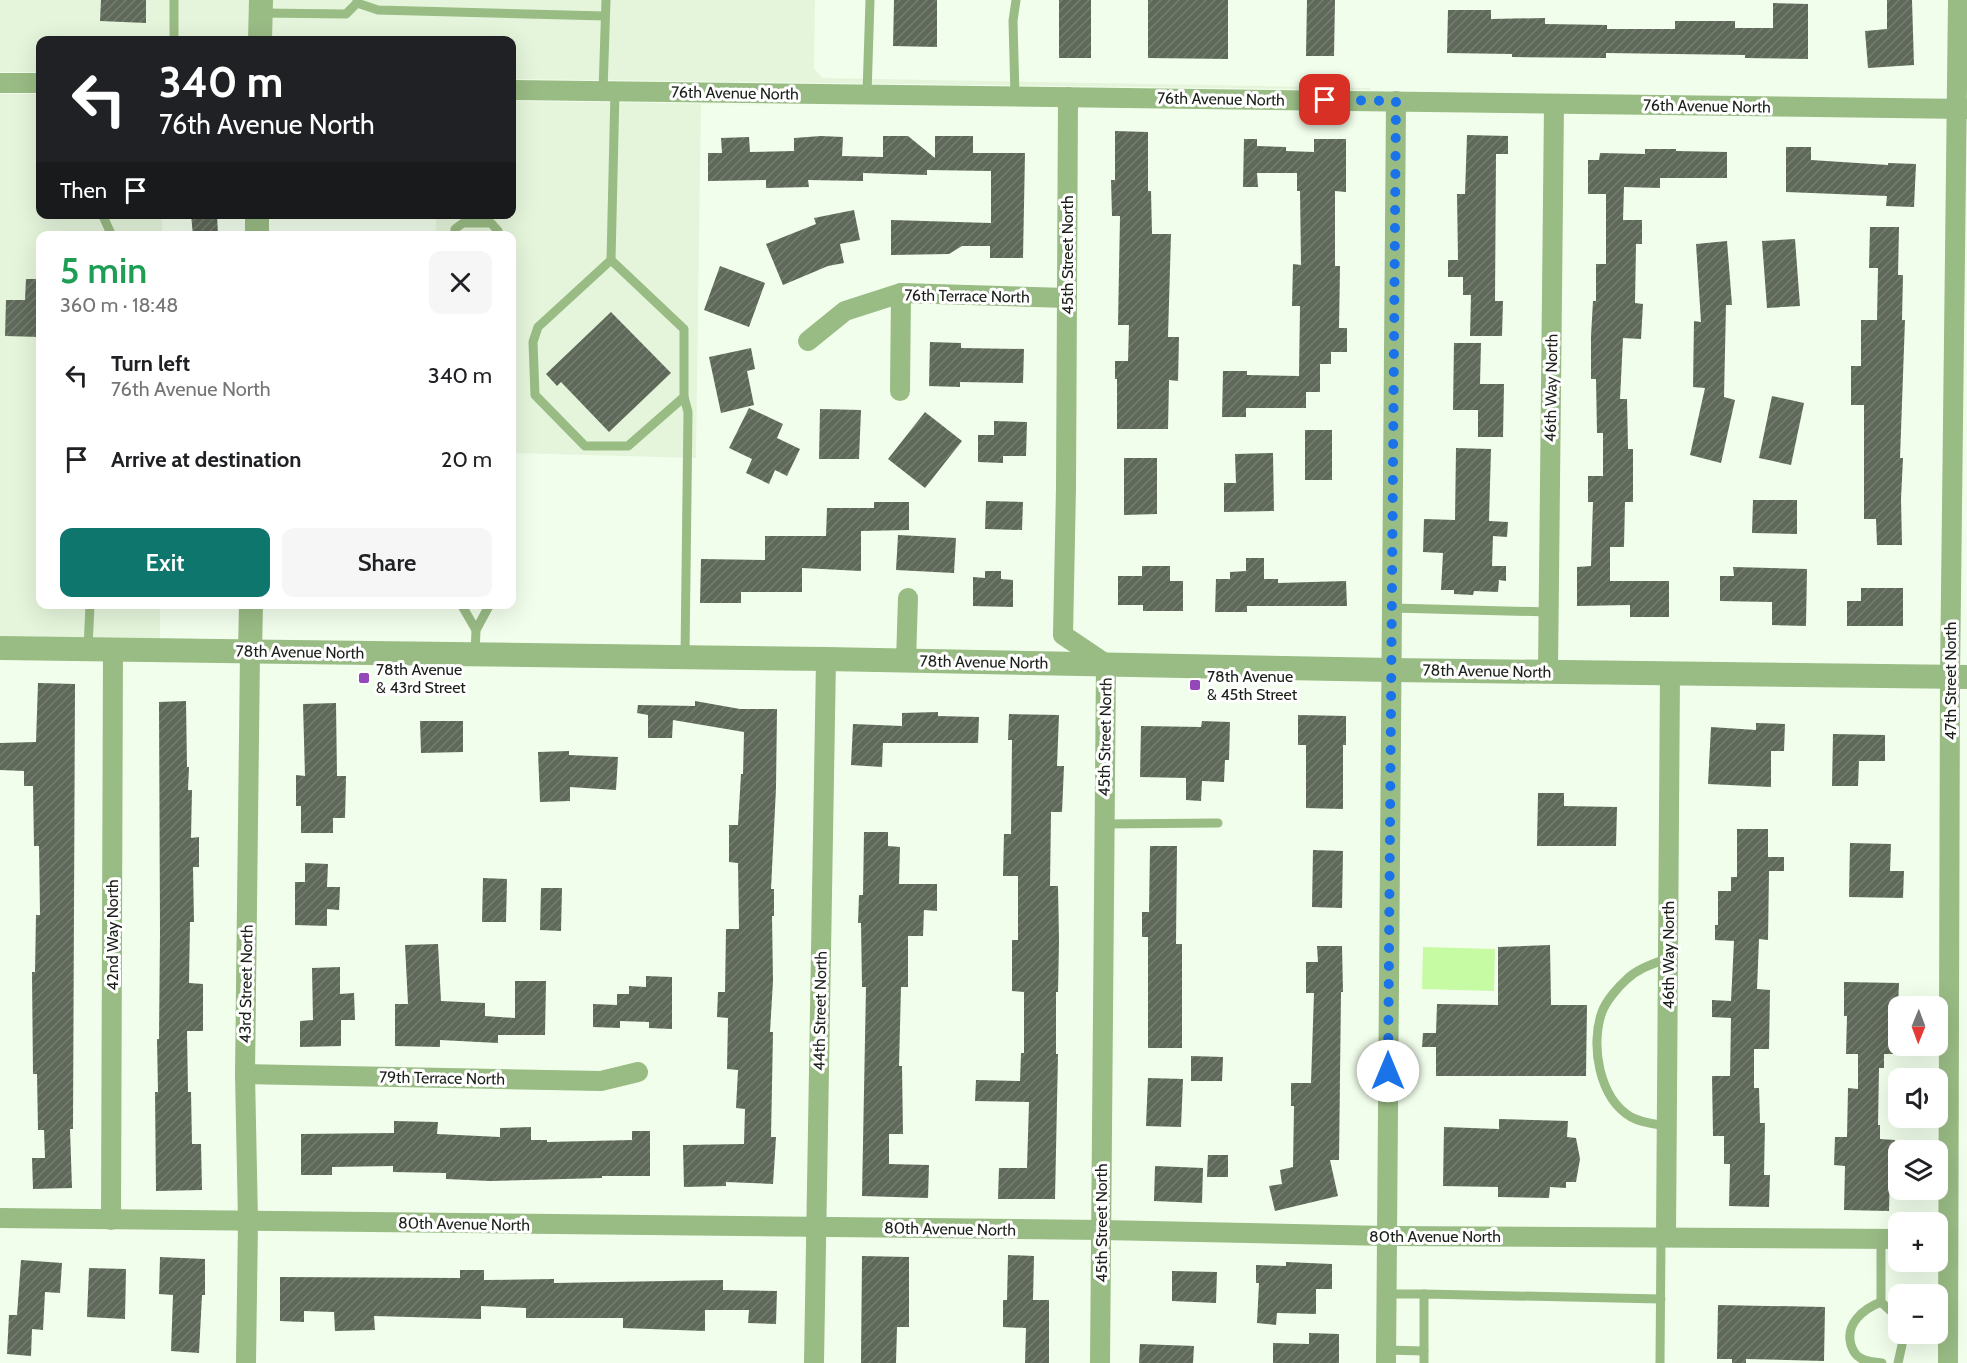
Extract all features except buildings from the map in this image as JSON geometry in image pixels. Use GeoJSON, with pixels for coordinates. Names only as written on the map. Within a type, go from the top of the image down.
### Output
{"type":"FeatureCollection","features":[{"type":"Feature","properties":{"kind":"street","name":"47th Street North"},"geometry":{"type":"LineString","coordinates":[[1944,1212],[1959,677],[1962,38],[1958,0]]}},
{"type":"Feature","properties":{"kind":"street"},"geometry":{"type":"LineString","coordinates":[[260,36],[261,6]]}},
{"type":"Feature","properties":{"kind":"street"},"geometry":{"type":"LineString","coordinates":[[0,83],[36,83]]}},
{"type":"Feature","properties":{"kind":"street","name":"76th Avenue North"},"geometry":{"type":"LineString","coordinates":[[516,90],[1962,109]]}},
{"type":"Feature","properties":{"kind":"street","name":"45th Street North"},"geometry":{"type":"LineString","coordinates":[[1068,97],[1063,635],[1106,664],[1100,1363]]}},
{"type":"Feature","properties":{"kind":"street"},"geometry":{"type":"LineString","coordinates":[[1386,1356],[1396,101]]}},
{"type":"Feature","properties":{"kind":"street","name":"46th Way North"},"geometry":{"type":"LineString","coordinates":[[1548,672],[1554,104]]}},
{"type":"Feature","properties":{"kind":"street"},"geometry":{"type":"LineString","coordinates":[[900,391],[901,293]]}},
{"type":"Feature","properties":{"kind":"street","name":"76th Terrace North"},"geometry":{"type":"LineString","coordinates":[[808,341],[845,311],[901,293],[1067,298]]}},
{"type":"Feature","properties":{"kind":"street"},"geometry":{"type":"LineString","coordinates":[[906,661],[908,598]]}},
{"type":"Feature","properties":{"kind":"street","name":"43rd Street North"},"geometry":{"type":"LineString","coordinates":[[246,1363],[248,1221],[245,1074],[251,609]]}},
{"type":"Feature","properties":{"kind":"street","name":"78th Avenue North"},"geometry":{"type":"LineString","coordinates":[[0,648],[1959,677]]}},
{"type":"Feature","properties":{"kind":"street","name":"42nd Way North"},"geometry":{"type":"LineString","coordinates":[[111,1220],[113,649]]}},
{"type":"Feature","properties":{"kind":"street","name":"44th Street North"},"geometry":{"type":"LineString","coordinates":[[814,1363],[826,659]]}},
{"type":"Feature","properties":{"kind":"street","name":"46th Way North"},"geometry":{"type":"LineString","coordinates":[[1664,1237],[1667,1126],[1670,673]]}},
{"type":"Feature","properties":{"kind":"street","name":"79th Terrace North"},"geometry":{"type":"LineString","coordinates":[[245,1074],[601,1081],[638,1072]]}},
{"type":"Feature","properties":{"kind":"street","name":"80th Avenue North"},"geometry":{"type":"LineString","coordinates":[[0,1218],[1101,1230],[1387,1236],[1888,1239]]}},
{"type":"Feature","properties":{"kind":"street","name":"47th Street North"},"geometry":{"type":"LineString","coordinates":[[1944,1272],[1948,1363]]}},
{"type":"Feature","properties":{"kind":"lane"},"geometry":{"type":"LineString","coordinates":[[174,0],[174,36]]}},
{"type":"Feature","properties":{"kind":"lane"},"geometry":{"type":"LineString","coordinates":[[606,0],[611,260],[684,329],[684,397],[688,412],[685,657]]}},
{"type":"Feature","properties":{"kind":"lane"},"geometry":{"type":"LineString","coordinates":[[867,94],[870,0]]}},
{"type":"Feature","properties":{"kind":"lane"},"geometry":{"type":"LineString","coordinates":[[1015,96],[1016,0]]}},
{"type":"Feature","properties":{"kind":"lane"},"geometry":{"type":"LineString","coordinates":[[261,6],[346,14],[357,1],[378,10],[606,16]]}},
{"type":"Feature","properties":{"kind":"lane"},"geometry":{"type":"LineString","coordinates":[[455,231],[463,223],[491,219]]}},
{"type":"Feature","properties":{"kind":"lane"},"geometry":{"type":"LineString","coordinates":[[611,260],[538,327],[533,342],[535,395],[585,446],[628,446],[684,397]]}},
{"type":"Feature","properties":{"kind":"lane"},"geometry":{"type":"LineString","coordinates":[[1392,608],[1549,612]]}},
{"type":"Feature","properties":{"kind":"lane"},"geometry":{"type":"LineString","coordinates":[[88,649],[90,609]]}},
{"type":"Feature","properties":{"kind":"lane"},"geometry":{"type":"LineString","coordinates":[[464,609],[476,630]]}},
{"type":"Feature","properties":{"kind":"lane"},"geometry":{"type":"LineString","coordinates":[[475,654],[476,630],[487,609]]}},
{"type":"Feature","properties":{"kind":"lane"},"geometry":{"type":"LineString","coordinates":[[1104,824],[1218,823]]}},
{"type":"Feature","properties":{"kind":"lane"},"geometry":{"type":"LineString","coordinates":[[1667,1126],[1642,1122],[1630,1117],[1611,1097],[1604,1086],[1600,1072],[1598,1029],[1603,1011],[1628,978],[1641,969],[1668,958]]}},
{"type":"Feature","properties":{"kind":"lane"},"geometry":{"type":"LineString","coordinates":[[1660,1363],[1664,1237]]}},
{"type":"Feature","properties":{"kind":"lane"},"geometry":{"type":"LineString","coordinates":[[1881,1302],[1888,1253]]}},
{"type":"Feature","properties":{"kind":"lane"},"geometry":{"type":"LineString","coordinates":[[1387,1294],[1661,1299]]}},
{"type":"Feature","properties":{"kind":"lane"},"geometry":{"type":"LineString","coordinates":[[1424,1294],[1424,1363]]}},
{"type":"Feature","properties":{"kind":"lane"},"geometry":{"type":"LineString","coordinates":[[1881,1302],[1888,1309]]}},
{"type":"Feature","properties":{"kind":"lane"},"geometry":{"type":"LineString","coordinates":[[1881,1302],[1861,1313],[1852,1323],[1849,1338],[1854,1353],[1860,1359],[1882,1363]]}},
{"type":"Feature","properties":{"kind":"lane"},"geometry":{"type":"LineString","coordinates":[[1898,1363],[1902,1344]]}},
{"type":"Feature","properties":{"kind":"lane"},"geometry":{"type":"LineString","coordinates":[[1386,1356],[1424,1351]]}},
{"type":"Feature","properties":{"kind":"shaded area"},"geometry":{"type":"Polygon","coordinates":[[[0,0],[251,0],[250,36],[36,36],[36,72],[0,72],[0,0]]]}},
{"type":"Feature","properties":{"kind":"shaded area"},"geometry":{"type":"Polygon","coordinates":[[[270,0],[815,0],[814,68],[822,78],[1370,88],[1370,90],[516,79],[516,36],[269,36],[270,0]]]}},
{"type":"Feature","properties":{"kind":"shaded area"},"geometry":{"type":"Polygon","coordinates":[[[0,94],[36,94],[36,219],[162,219],[162,231],[36,231],[36,609],[160,609],[160,639],[0,637],[0,94]]]}},
{"type":"Feature","properties":{"kind":"shaded area"},"geometry":{"type":"Polygon","coordinates":[[[516,101],[828,105],[701,104],[696,458],[516,453],[516,231],[436,231],[436,219],[516,219],[516,101]]]}},
{"type":"Feature","properties":{"kind":"green space"},"geometry":{"type":"Polygon","coordinates":[[[1423,947],[1495,949],[1494,991],[1422,989],[1423,947]]]}},
{"type":"Feature","properties":{"kind":"place","name":"78th Avenue & 43rd Street"},"geometry":{"type":"Point","coordinates":[364,678]}},
{"type":"Feature","properties":{"kind":"place","name":"78th Avenue & 45th Street"},"geometry":{"type":"Point","coordinates":[1195,685]}},
{"type":"Feature","properties":{"kind":"route"},"geometry":{"type":"LineString","coordinates":[[1325,100],[1396,101],[1388,1071]]}}]}
